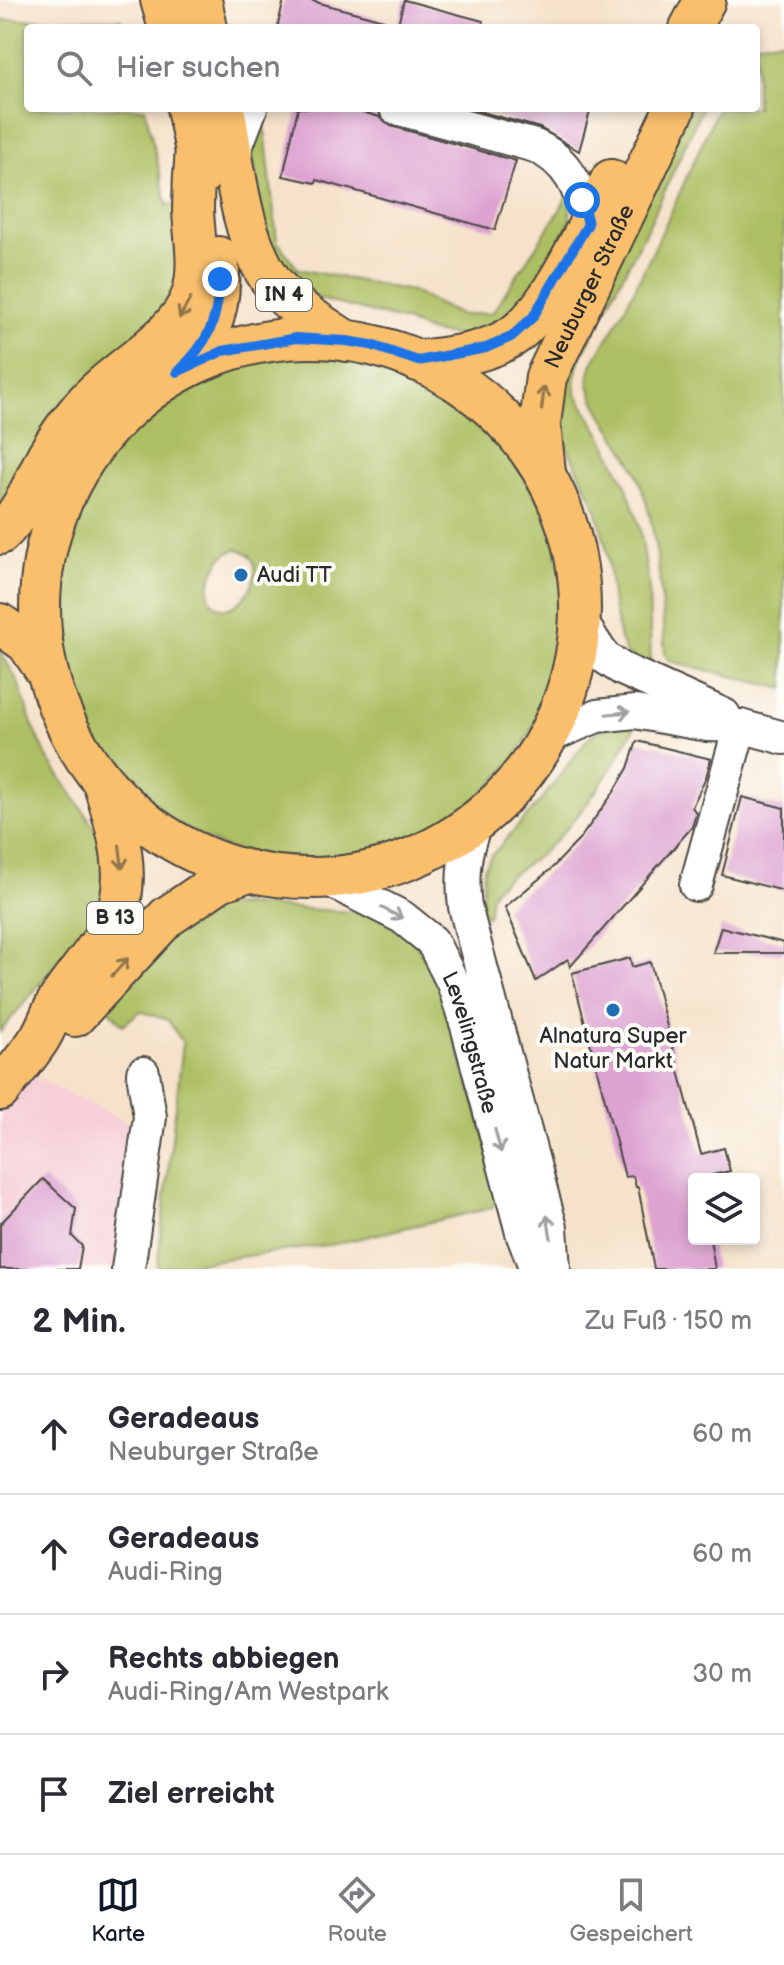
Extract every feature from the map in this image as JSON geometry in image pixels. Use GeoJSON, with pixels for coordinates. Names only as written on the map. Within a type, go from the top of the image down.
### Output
{"type":"FeatureCollection","features":[{"type":"Feature","properties":{"kind":"main road"},"geometry":{"type":"LineString","coordinates":[[161,0],[168,24]]}},
{"type":"Feature","properties":{"kind":"main road"},"geometry":{"type":"LineString","coordinates":[[201,0],[206,24]]}},
{"type":"Feature","properties":{"kind":"main road"},"geometry":{"type":"LineString","coordinates":[[692,24],[705,0]]}},
{"type":"Feature","properties":{"kind":"main road"},"geometry":{"type":"LineString","coordinates":[[714,24],[722,0]]}},
{"type":"Feature","properties":{"kind":"main road","name":"IN 4"},"geometry":{"type":"LineString","coordinates":[[189,112],[214,152],[270,280],[300,309],[346,341]]}},
{"type":"Feature","properties":{"kind":"main road","name":"IN 4"},"geometry":{"type":"LineString","coordinates":[[177,372],[197,354],[206,339],[219,293],[214,152],[223,112]]}},
{"type":"Feature","properties":{"kind":"main road","name":"Neuburger Straße"},"geometry":{"type":"LineString","coordinates":[[418,361],[486,348],[523,328],[546,299],[647,112]]}},
{"type":"Feature","properties":{"kind":"main road","name":"Neuburger Straße"},"geometry":{"type":"LineString","coordinates":[[546,476],[540,424],[546,377],[673,112]]}},
{"type":"Feature","properties":{"kind":"main road"},"geometry":{"type":"LineString","coordinates":[[0,534],[23,505],[48,454],[83,406],[106,382],[160,339],[185,311],[193,294],[197,261],[193,210],[214,152]]}},
{"type":"Feature","properties":{"kind":"main road","name":"B 13"},"geometry":{"type":"LineString","coordinates":[[321,338],[371,345],[441,372],[482,399],[517,434],[546,476],[566,521],[580,594],[573,669],[557,717],[517,780],[477,820],[441,843],[397,863],[372,870],[323,877],[249,871],[179,844],[137,816],[103,782],[75,740],[48,674],[41,621],[41,584],[47,546],[74,476],[102,437],[137,400],[177,372],[223,351],[272,341],[321,338]]}},
{"type":"Feature","properties":{"kind":"main road"},"geometry":{"type":"LineString","coordinates":[[0,557],[25,538],[63,499]]}},
{"type":"Feature","properties":{"kind":"main road"},"geometry":{"type":"LineString","coordinates":[[0,624],[27,643],[48,674]]}},
{"type":"Feature","properties":{"kind":"main road","name":"B 13"},"geometry":{"type":"LineString","coordinates":[[0,1090],[41,1036],[60,998],[114,920],[121,896],[122,870],[119,841],[103,782]]}},
{"type":"Feature","properties":{"kind":"main road","name":"B 13"},"geometry":{"type":"LineString","coordinates":[[41,1036],[80,1011],[146,938],[183,905],[220,881],[249,871]]}},
{"type":"Feature","properties":{"kind":"street"},"geometry":{"type":"LineString","coordinates":[[214,152],[248,112]]}},
{"type":"Feature","properties":{"kind":"street"},"geometry":{"type":"LineString","coordinates":[[411,112],[549,152],[575,180],[588,224]]}},
{"type":"Feature","properties":{"kind":"street"},"geometry":{"type":"LineString","coordinates":[[579,619],[604,657],[622,669],[726,716],[740,726]]}},
{"type":"Feature","properties":{"kind":"street"},"geometry":{"type":"LineString","coordinates":[[545,738],[581,721],[615,713],[655,714],[707,725],[740,726],[784,738]]}},
{"type":"Feature","properties":{"kind":"street"},"geometry":{"type":"LineString","coordinates":[[696,885],[740,726]]}},
{"type":"Feature","properties":{"kind":"street","name":"Levelingstraße"},"geometry":{"type":"LineString","coordinates":[[477,820],[466,847],[463,867],[465,907],[551,1228],[554,1269]]}},
{"type":"Feature","properties":{"kind":"street","name":"Levelingstraße"},"geometry":{"type":"LineString","coordinates":[[323,877],[402,917],[432,941],[453,983],[523,1236],[536,1269]]}},
{"type":"Feature","properties":{"kind":"street"},"geometry":{"type":"LineString","coordinates":[[128,1269],[150,1117],[143,1073]]}},
{"type":"Feature","properties":{"kind":"shaded area"},"geometry":{"type":"Polygon","coordinates":[[[0,1060],[137,1127],[113,1269],[0,1269],[0,1060]]]}},
{"type":"Feature","properties":{"kind":"green space"},"geometry":{"type":"Polygon","coordinates":[[[121,19],[123,24],[24,24],[24,112],[146,112],[167,205],[179,203],[178,292],[0,518],[0,20],[121,19]]]}},
{"type":"Feature","properties":{"kind":"green space"},"geometry":{"type":"Polygon","coordinates":[[[784,40],[784,689],[669,661],[665,654],[654,537],[643,491],[630,459],[591,393],[589,383],[594,362],[642,274],[716,112],[760,112],[760,42],[784,40]]]}},
{"type":"Feature","properties":{"kind":"green space"},"geometry":{"type":"Polygon","coordinates":[[[266,112],[277,241],[298,269],[411,291],[460,315],[492,313],[570,190],[570,222],[535,287],[497,326],[458,336],[431,332],[405,321],[320,299],[306,292],[269,254],[252,151],[266,112]]]}},
{"type":"Feature","properties":{"kind":"green space"},"geometry":{"type":"Polygon","coordinates":[[[682,112],[700,112],[650,223],[579,361],[575,377],[576,393],[626,485],[640,528],[649,587],[651,674],[626,653],[620,640],[607,551],[596,508],[556,423],[564,354],[682,112]]]}},
{"type":"Feature","properties":{"kind":"green space"},"geometry":{"type":"Polygon","coordinates":[[[292,356],[336,357],[381,365],[416,378],[449,397],[479,420],[505,447],[527,478],[544,512],[556,548],[561,586],[561,619],[550,684],[524,743],[505,769],[483,793],[436,827],[395,846],[352,858],[306,861],[262,857],[202,838],[166,817],[134,790],[97,744],[72,693],[60,639],[59,583],[71,529],[93,478],[128,433],[173,395],[205,378],[239,366],[292,356]],[[236,549],[220,560],[210,583],[210,599],[214,604],[221,608],[230,607],[247,594],[255,572],[254,562],[248,554],[236,549]]]}},
{"type":"Feature","properties":{"kind":"green space"},"geometry":{"type":"Polygon","coordinates":[[[0,651],[18,682],[47,757],[95,828],[106,858],[102,905],[77,950],[48,974],[0,1032],[0,651]]]}},
{"type":"Feature","properties":{"kind":"green space"},"geometry":{"type":"Polygon","coordinates":[[[637,723],[584,808],[543,852],[494,890],[489,914],[485,917],[482,907],[484,868],[491,856],[542,799],[589,737],[604,728],[637,723]]]}},
{"type":"Feature","properties":{"kind":"green space"},"geometry":{"type":"Polygon","coordinates":[[[243,905],[367,913],[388,919],[431,958],[502,1193],[491,1208],[335,1244],[157,1268],[183,1043],[168,1020],[140,1011],[123,1025],[106,1006],[177,928],[210,907],[243,905]]]}},
{"type":"Feature","properties":{"kind":"building"},"geometry":{"type":"Polygon","coordinates":[[[284,0],[309,0],[387,21],[387,24],[278,24],[284,0]]]}},
{"type":"Feature","properties":{"kind":"building"},"geometry":{"type":"Polygon","coordinates":[[[404,0],[483,21],[483,24],[398,24],[404,0]]]}},
{"type":"Feature","properties":{"kind":"building"},"geometry":{"type":"Polygon","coordinates":[[[297,112],[362,112],[380,117],[391,126],[516,161],[495,230],[317,180],[316,183],[283,176],[297,112]]]}},
{"type":"Feature","properties":{"kind":"building"},"geometry":{"type":"Polygon","coordinates":[[[482,112],[590,112],[579,151],[540,128],[482,112]]]}},
{"type":"Feature","properties":{"kind":"building"},"geometry":{"type":"Polygon","coordinates":[[[637,741],[711,759],[692,807],[696,813],[692,827],[570,967],[568,959],[536,981],[505,907],[551,869],[578,841],[614,792],[628,768],[637,741]]]}},
{"type":"Feature","properties":{"kind":"building"},"geometry":{"type":"Polygon","coordinates":[[[742,797],[784,808],[784,891],[722,875],[742,797]]]}},
{"type":"Feature","properties":{"kind":"building"},"geometry":{"type":"Polygon","coordinates":[[[721,927],[784,943],[784,953],[713,953],[721,927]]]}},
{"type":"Feature","properties":{"kind":"building"},"geometry":{"type":"Polygon","coordinates":[[[630,958],[632,967],[650,962],[701,1154],[724,1148],[730,1171],[688,1173],[688,1245],[711,1245],[715,1269],[654,1269],[638,1187],[633,1176],[625,1177],[572,973],[630,958]]]}},
{"type":"Feature","properties":{"kind":"building"},"geometry":{"type":"Polygon","coordinates":[[[43,1179],[76,1209],[72,1236],[82,1246],[78,1269],[0,1269],[0,1224],[43,1179]]]}},
{"type":"Feature","properties":{"kind":"place","name":"Audi TT"},"geometry":{"type":"Point","coordinates":[241,575]}},
{"type":"Feature","properties":{"kind":"place","name":"Alnatura Super Natur Markt"},"geometry":{"type":"Point","coordinates":[613,1010]}},
{"type":"Feature","properties":{"kind":"route"},"geometry":{"type":"LineString","coordinates":[[220,279],[217,307],[206,339],[197,354],[177,372],[223,351],[296,338],[371,345],[418,361],[468,354],[511,337],[533,317],[588,224],[582,200]]}}]}
